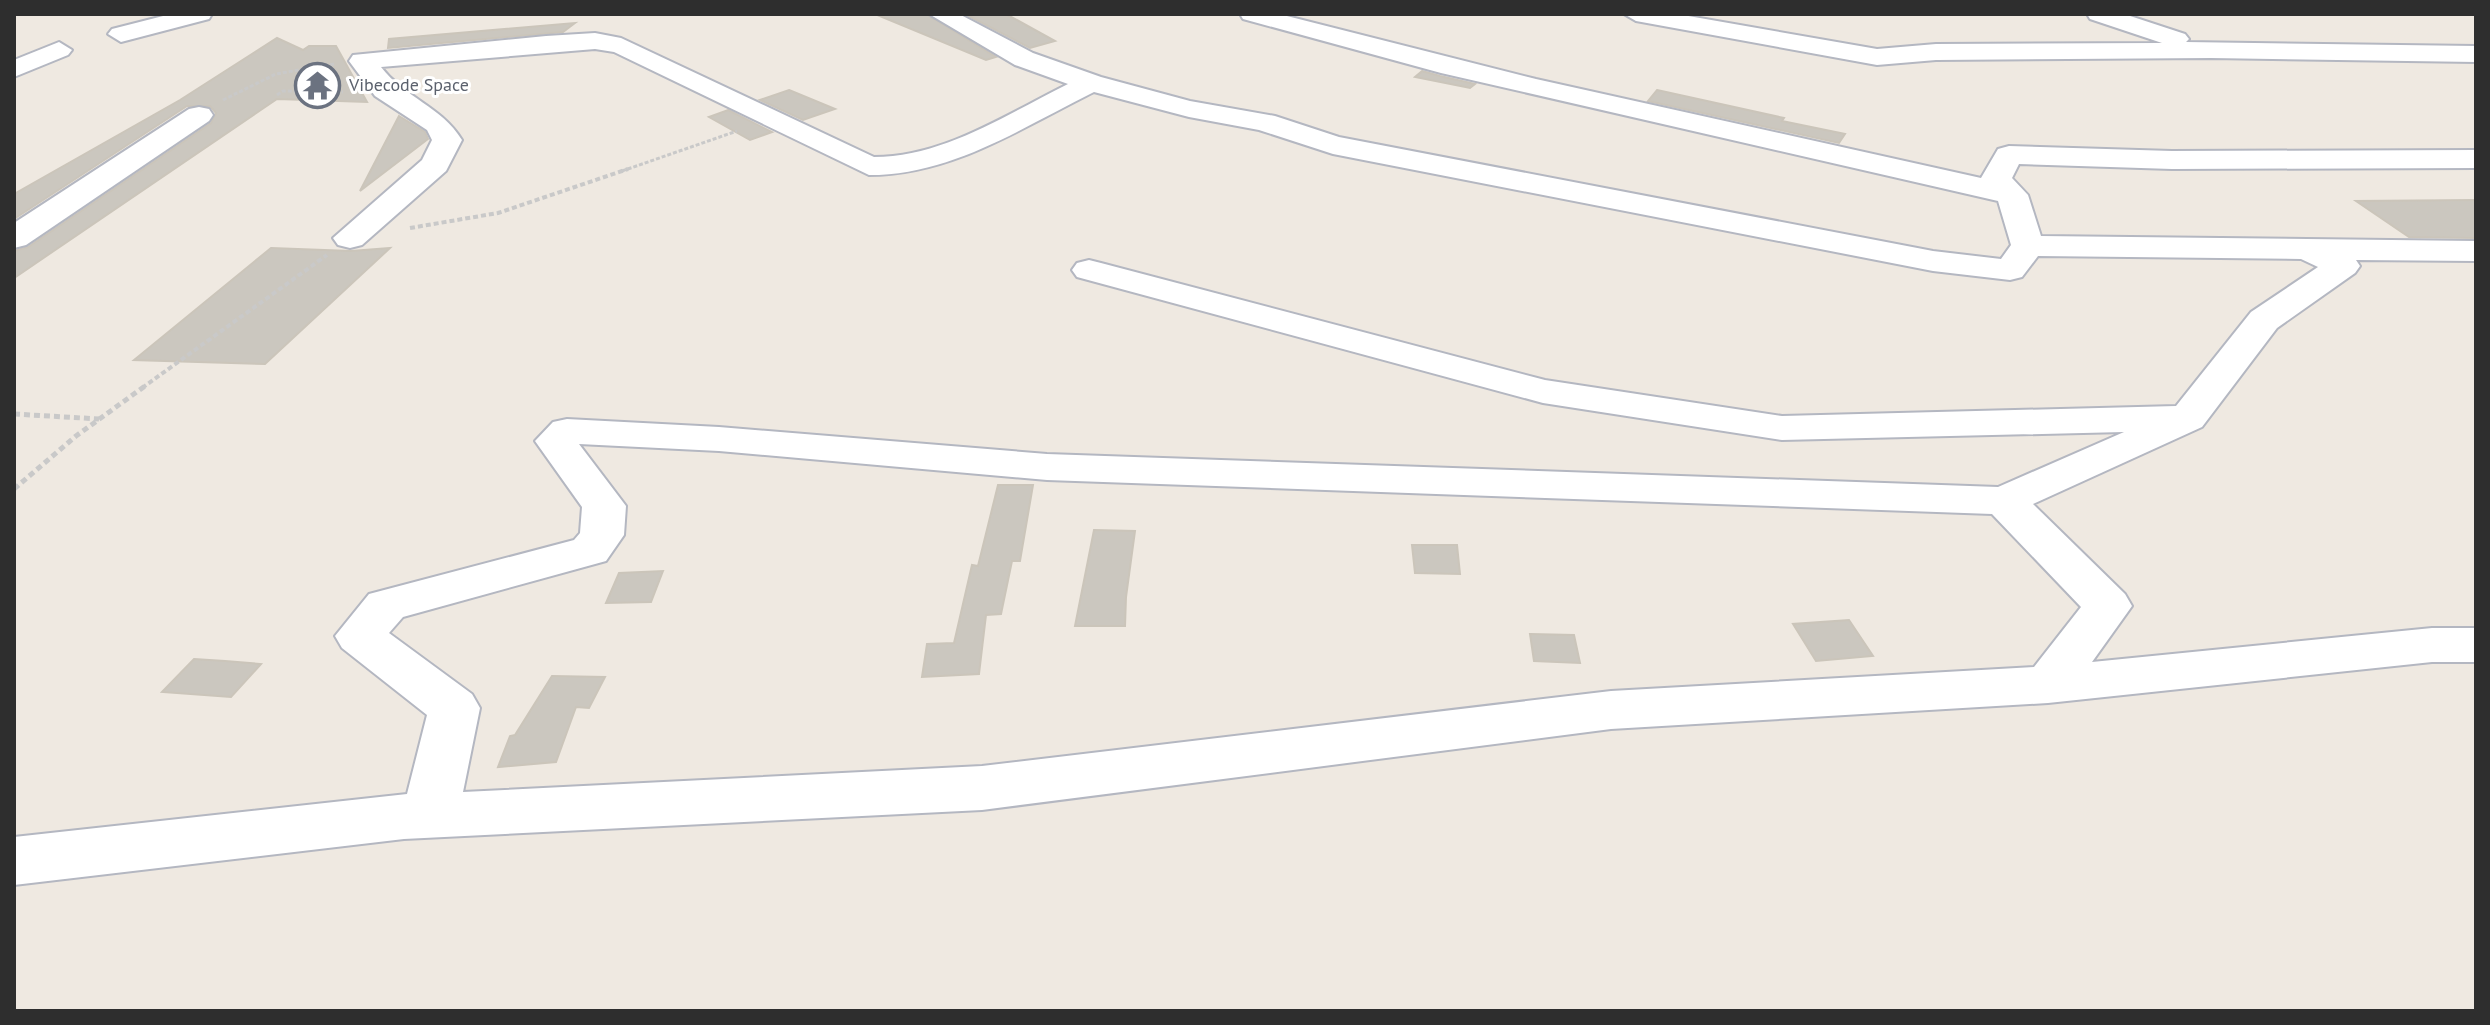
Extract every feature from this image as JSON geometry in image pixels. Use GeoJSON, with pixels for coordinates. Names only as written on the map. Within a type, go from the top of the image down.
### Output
{"type":"FeatureCollection","features":[{"type":"Feature","properties":{"kind":"street"},"geometry":{"type":"LineString","coordinates":[[121,34],[200,14]]}},
{"type":"Feature","properties":{"kind":"street"},"geometry":{"type":"LineString","coordinates":[[941,14],[1024,59],[1091,83],[1189,109],[1265,122],[1333,145],[1428,166],[1933,261],[2010,270],[2028,246]]}},
{"type":"Feature","properties":{"kind":"street"},"geometry":{"type":"LineString","coordinates":[[1252,14],[1354,44],[1760,134],[2012,195]]}},
{"type":"Feature","properties":{"kind":"street"},"geometry":{"type":"LineString","coordinates":[[1636,14],[1877,57],[1936,52],[2211,50],[2476,54]]}},
{"type":"Feature","properties":{"kind":"street"},"geometry":{"type":"LineString","coordinates":[[2099,14],[2211,50]]}},
{"type":"Feature","properties":{"kind":"street"},"geometry":{"type":"LineString","coordinates":[[362,61],[595,41],[621,46],[869,166],[905,166],[941,157],[1091,83]]}},
{"type":"Feature","properties":{"kind":"street"},"geometry":{"type":"LineString","coordinates":[[14,69],[59,50]]}},
{"type":"Feature","properties":{"kind":"street"},"geometry":{"type":"LineString","coordinates":[[350,238],[435,165],[447,140],[438,125],[385,90],[362,61]]}},
{"type":"Feature","properties":{"kind":"street"},"geometry":{"type":"LineString","coordinates":[[14,238],[199,115]]}},
{"type":"Feature","properties":{"kind":"street"},"geometry":{"type":"LineString","coordinates":[[2028,246],[2012,195],[1996,179],[2009,155],[2172,160],[2476,159]]}},
{"type":"Feature","properties":{"kind":"street"},"geometry":{"type":"LineString","coordinates":[[2028,246],[2476,251]]}},
{"type":"Feature","properties":{"kind":"street"},"geometry":{"type":"LineString","coordinates":[[425,815],[440,782],[454,708],[359,636],[386,605],[590,551],[602,535],[604,506],[556,441],[567,431],[719,439],[1047,467],[2004,501],[2188,418],[2264,320],[2343,266],[2309,250]]}},
{"type":"Feature","properties":{"kind":"street"},"geometry":{"type":"LineString","coordinates":[[1089,270],[1543,391],[1782,428],[2188,418]]}},
{"type":"Feature","properties":{"kind":"street"},"geometry":{"type":"LineString","coordinates":[[2004,501],[2108,606],[2048,685]]}},
{"type":"Feature","properties":{"kind":"street"},"geometry":{"type":"LineString","coordinates":[[14,861],[425,815],[982,788],[1611,710],[2048,685],[2432,645],[2476,645]]}},
{"type":"Feature","properties":{"kind":"path"},"geometry":{"type":"LineString","coordinates":[[199,115],[257,79],[285,69],[362,61]]}},
{"type":"Feature","properties":{"kind":"path"},"geometry":{"type":"LineString","coordinates":[[277,95],[283,91],[343,92]]}},
{"type":"Feature","properties":{"kind":"path"},"geometry":{"type":"LineString","coordinates":[[14,489],[100,419],[350,238],[498,213],[772,119]]}},
{"type":"Feature","properties":{"kind":"path"},"geometry":{"type":"LineString","coordinates":[[14,414],[100,419]]}},
{"type":"Feature","properties":{"kind":"building"},"geometry":{"type":"Polygon","coordinates":[[[875,14],[926,14],[996,57],[986,60],[875,14]]]}},
{"type":"Feature","properties":{"kind":"building"},"geometry":{"type":"Polygon","coordinates":[[[965,14],[1006,14],[1055,41],[1030,48],[965,14]]]}},
{"type":"Feature","properties":{"kind":"building"},"geometry":{"type":"Polygon","coordinates":[[[575,23],[563,32],[388,48],[389,39],[575,23]]]}},
{"type":"Feature","properties":{"kind":"building"},"geometry":{"type":"Polygon","coordinates":[[[277,38],[303,50],[309,46],[336,46],[367,102],[277,99],[14,278],[14,251],[28,247],[211,123],[216,113],[210,106],[187,106],[14,219],[14,194],[180,100],[277,38]]]}},
{"type":"Feature","properties":{"kind":"building"},"geometry":{"type":"Polygon","coordinates":[[[1422,71],[1475,84],[1470,88],[1415,77],[1422,71]]]}},
{"type":"Feature","properties":{"kind":"building"},"geometry":{"type":"Polygon","coordinates":[[[789,90],[835,109],[803,120],[760,100],[789,90]]]}},
{"type":"Feature","properties":{"kind":"building"},"geometry":{"type":"Polygon","coordinates":[[[1657,90],[1845,134],[1839,143],[1648,101],[1657,90]]]}},
{"type":"Feature","properties":{"kind":"building"},"geometry":{"type":"Polygon","coordinates":[[[728,110],[772,132],[750,140],[709,117],[728,110]]]}},
{"type":"Feature","properties":{"kind":"building"},"geometry":{"type":"Polygon","coordinates":[[[399,116],[425,132],[428,139],[360,191],[399,116]]]}},
{"type":"Feature","properties":{"kind":"building"},"geometry":{"type":"Polygon","coordinates":[[[2476,200],[2476,238],[2409,237],[2356,201],[2476,200]]]}},
{"type":"Feature","properties":{"kind":"building"},"geometry":{"type":"Polygon","coordinates":[[[271,248],[351,251],[390,248],[265,364],[134,360],[271,248]]]}},
{"type":"Feature","properties":{"kind":"building"},"geometry":{"type":"Polygon","coordinates":[[[998,485],[1033,485],[1020,561],[1012,561],[1001,614],[986,615],[979,674],[922,677],[927,644],[954,643],[972,565],[978,566],[998,485]]]}},
{"type":"Feature","properties":{"kind":"building"},"geometry":{"type":"Polygon","coordinates":[[[1094,530],[1135,531],[1125,626],[1075,626],[1094,530]]]}},
{"type":"Feature","properties":{"kind":"building"},"geometry":{"type":"Polygon","coordinates":[[[1412,545],[1457,545],[1460,574],[1415,573],[1412,545]]]}},
{"type":"Feature","properties":{"kind":"building"},"geometry":{"type":"Polygon","coordinates":[[[663,571],[651,602],[606,603],[619,573],[663,571]]]}},
{"type":"Feature","properties":{"kind":"building"},"geometry":{"type":"Polygon","coordinates":[[[1849,620],[1873,656],[1816,661],[1793,624],[1849,620]]]}},
{"type":"Feature","properties":{"kind":"building"},"geometry":{"type":"Polygon","coordinates":[[[1530,634],[1574,635],[1580,663],[1534,661],[1530,634]]]}},
{"type":"Feature","properties":{"kind":"building"},"geometry":{"type":"Polygon","coordinates":[[[194,659],[261,664],[231,697],[162,692],[194,659]]]}},
{"type":"Feature","properties":{"kind":"building"},"geometry":{"type":"Polygon","coordinates":[[[552,676],[605,677],[589,708],[576,707],[556,762],[498,767],[510,736],[515,735],[552,676]]]}},
{"type":"Feature","properties":{"kind":"place","name":"Vibecode Space"},"geometry":{"type":"Point","coordinates":[318,85]}}]}
